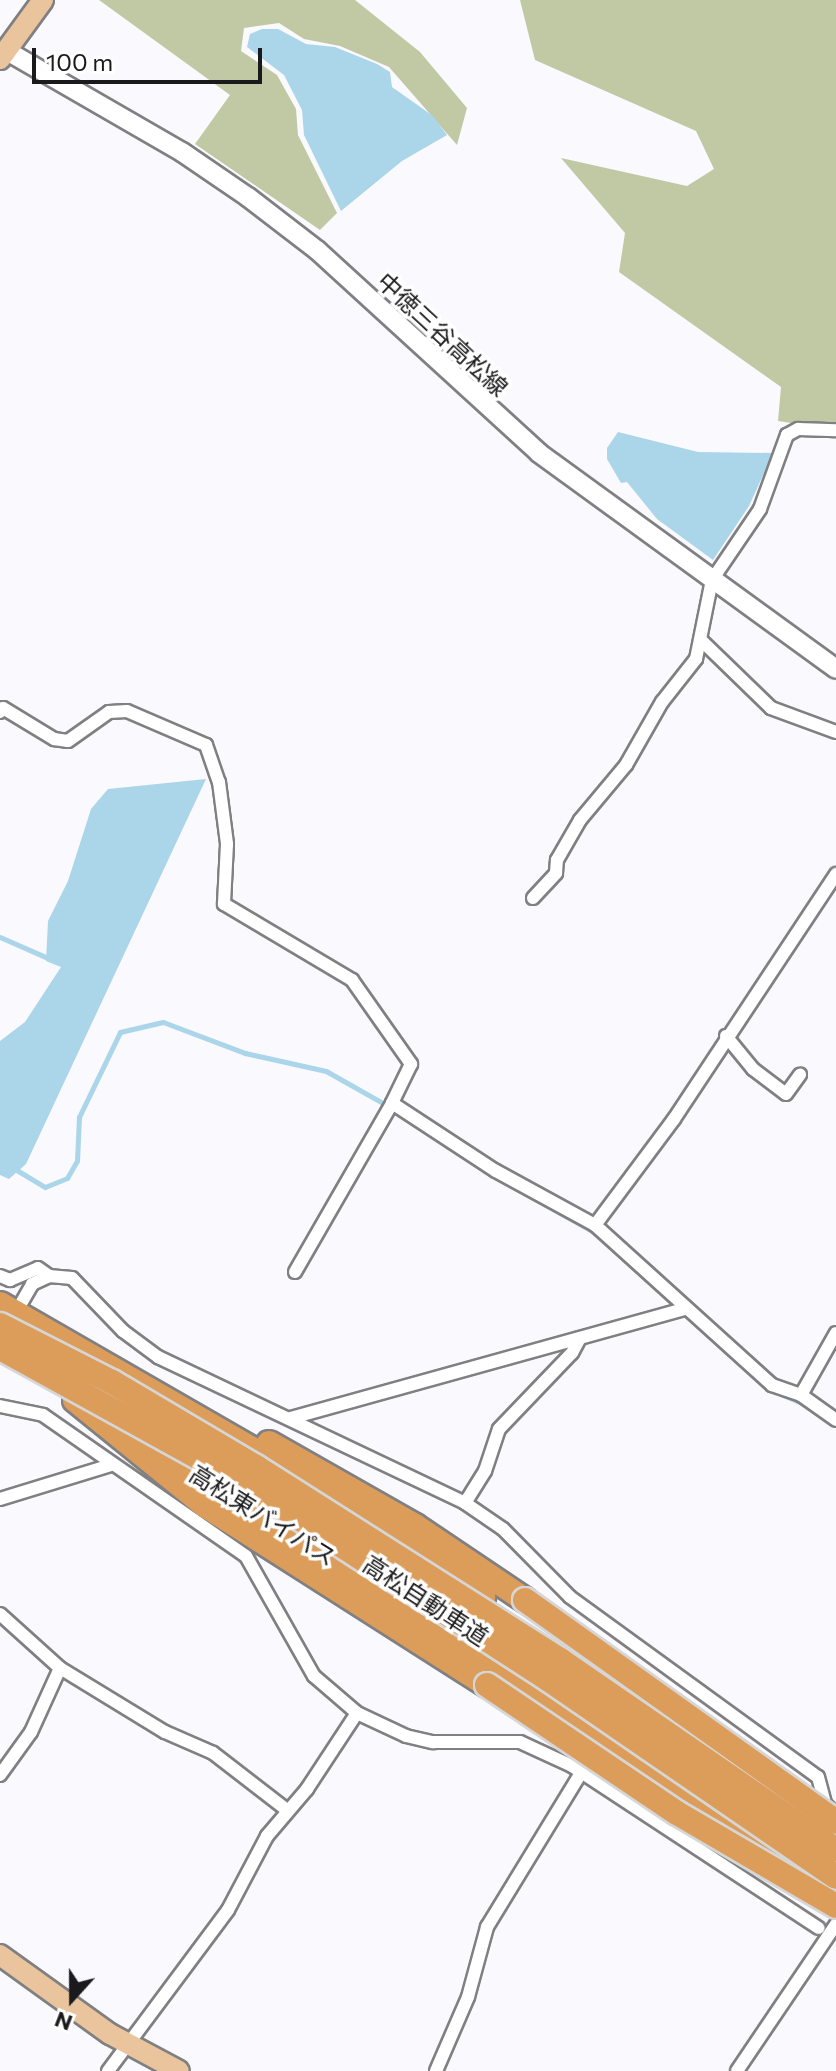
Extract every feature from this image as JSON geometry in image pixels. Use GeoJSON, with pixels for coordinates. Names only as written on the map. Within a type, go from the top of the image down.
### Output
{"type":"FeatureCollection","features":[{"type":"Feature","properties":{"kind":"highway","name":"高松東バイパス"},"geometry":{"type":"LineString","coordinates":[[5,1314],[122,1374],[263,1455],[631,1694],[836,1837]]}},
{"type":"Feature","properties":{"kind":"highway","name":"高松自動車道"},"geometry":{"type":"LineString","coordinates":[[5,1314],[256,1467],[560,1660],[836,1850]]}},
{"type":"Feature","properties":{"kind":"highway","name":"高松自動車道"},"geometry":{"type":"LineString","coordinates":[[0,1348],[245,1483],[548,1679],[836,1877]]}},
{"type":"Feature","properties":{"kind":"highway","name":"高松東バイパス"},"geometry":{"type":"LineString","coordinates":[[0,1360],[75,1400],[239,1498],[596,1732],[836,1897]]}},
{"type":"Feature","properties":{"kind":"highway"},"geometry":{"type":"LineString","coordinates":[[122,1374],[316,1466],[525,1600],[836,1822]]}},
{"type":"Feature","properties":{"kind":"highway"},"geometry":{"type":"LineString","coordinates":[[75,1400],[206,1506],[487,1685],[677,1813],[836,1906]]}},
{"type":"Feature","properties":{"kind":"main road"},"geometry":{"type":"LineString","coordinates":[[3,55],[43,0]]}},
{"type":"Feature","properties":{"kind":"main road","name":"中徳三谷高松線"},"geometry":{"type":"LineString","coordinates":[[3,55],[182,152],[248,197],[318,251],[539,453],[836,669]]}},
{"type":"Feature","properties":{"kind":"main road"},"geometry":{"type":"LineString","coordinates":[[0,1955],[127,2044],[179,2071]]}},
{"type":"Feature","properties":{"kind":"street"},"geometry":{"type":"LineString","coordinates":[[533,898],[556,873],[557,860],[580,820],[626,765],[703,642],[712,580],[760,509],[787,435],[798,429],[836,430]]}},
{"type":"Feature","properties":{"kind":"street"},"geometry":{"type":"LineString","coordinates":[[703,642],[771,708],[836,732]]}},
{"type":"Feature","properties":{"kind":"street"},"geometry":{"type":"LineString","coordinates":[[0,712],[3,708],[54,739],[68,741],[109,712],[127,711],[206,745],[219,782],[220,818],[227,844],[224,904],[352,980],[411,1064],[392,1103],[295,1272]]}},
{"type":"Feature","properties":{"kind":"street"},"geometry":{"type":"LineString","coordinates":[[595,1225],[674,1119],[726,1036],[836,874]]}},
{"type":"Feature","properties":{"kind":"street"},"geometry":{"type":"LineString","coordinates":[[726,1036],[753,1069],[786,1094],[800,1075]]}},
{"type":"Feature","properties":{"kind":"street"},"geometry":{"type":"LineString","coordinates":[[392,1103],[496,1171],[595,1225],[772,1385],[801,1395],[836,1420]]}},
{"type":"Feature","properties":{"kind":"street"},"geometry":{"type":"LineString","coordinates":[[0,1276],[10,1280],[38,1268],[49,1276]]}},
{"type":"Feature","properties":{"kind":"street"},"geometry":{"type":"LineString","coordinates":[[0,1337],[5,1314],[32,1284],[49,1276],[72,1278],[123,1331],[158,1357],[291,1418],[344,1449],[465,1503],[503,1529],[570,1597],[659,1665],[818,1777],[825,1804],[836,1814]]}},
{"type":"Feature","properties":{"kind":"street"},"geometry":{"type":"LineString","coordinates":[[291,1418],[685,1309]]}},
{"type":"Feature","properties":{"kind":"street"},"geometry":{"type":"LineString","coordinates":[[801,1395],[836,1333]]}},
{"type":"Feature","properties":{"kind":"street"},"geometry":{"type":"LineString","coordinates":[[465,1503],[485,1471],[499,1429],[572,1353],[580,1338]]}},
{"type":"Feature","properties":{"kind":"street"},"geometry":{"type":"LineString","coordinates":[[0,1406],[43,1415],[246,1556],[314,1676],[357,1713],[406,1736],[433,1742],[520,1742],[577,1770],[819,1928]]}},
{"type":"Feature","properties":{"kind":"street"},"geometry":{"type":"LineString","coordinates":[[0,1499],[111,1465]]}},
{"type":"Feature","properties":{"kind":"street"},"geometry":{"type":"LineString","coordinates":[[0,1614],[60,1668],[165,1732],[213,1753],[287,1810]]}},
{"type":"Feature","properties":{"kind":"street"},"geometry":{"type":"LineString","coordinates":[[436,2071],[468,1997],[487,1927],[596,1732],[659,1665]]}},
{"type":"Feature","properties":{"kind":"street"},"geometry":{"type":"LineString","coordinates":[[0,1775],[31,1732],[60,1668]]}},
{"type":"Feature","properties":{"kind":"street"},"geometry":{"type":"LineString","coordinates":[[108,2071],[228,1910],[267,1836],[357,1713]]}},
{"type":"Feature","properties":{"kind":"street"},"geometry":{"type":"LineString","coordinates":[[737,2071],[836,1924]]}},
{"type":"Feature","properties":{"kind":"green space"},"geometry":{"type":"Polygon","coordinates":[[[99,0],[355,0],[420,52],[467,108],[457,145],[389,67],[340,46],[304,39],[279,23],[244,28],[241,51],[277,75],[296,109],[298,135],[337,213],[320,230],[195,144],[230,95],[99,0]]]}},
{"type":"Feature","properties":{"kind":"green space"},"geometry":{"type":"Polygon","coordinates":[[[520,0],[836,0],[836,422],[830,429],[778,421],[781,387],[619,272],[625,233],[561,158],[687,186],[714,169],[696,131],[535,60],[520,0]]]}},
{"type":"Feature","properties":{"kind":"water"},"geometry":{"type":"Polygon","coordinates":[[[262,29],[278,29],[306,44],[335,47],[377,64],[390,72],[392,87],[433,116],[447,135],[402,161],[341,211],[304,135],[302,110],[284,75],[247,47],[250,34],[262,29]]]}},
{"type":"Feature","properties":{"kind":"water"},"geometry":{"type":"Polygon","coordinates":[[[618,432],[698,452],[773,453],[749,506],[713,560],[657,519],[627,482],[621,483],[607,459],[607,448],[618,432]]]}},
{"type":"Feature","properties":{"kind":"water"},"geometry":{"type":"Polygon","coordinates":[[[206,779],[26,1164],[9,1179],[0,1175],[0,1041],[25,1022],[61,967],[46,961],[48,921],[68,881],[91,809],[108,789],[206,779]]]}},
{"type":"Feature","properties":{"kind":"waterway"},"geometry":{"type":"LineString","coordinates":[[0,937],[50,959]]}},
{"type":"Feature","properties":{"kind":"waterway"},"geometry":{"type":"LineString","coordinates":[[15,1169],[45,1187],[67,1178],[77,1161],[79,1117],[120,1032],[163,1022],[245,1053],[326,1071],[390,1107]]}},
{"type":"Feature","properties":{"kind":"waterway"},"geometry":{"type":"LineString","coordinates":[[485,1171],[592,1231],[770,1389]]}},
{"type":"Feature","properties":{"kind":"waterway"},"geometry":{"type":"LineString","coordinates":[[783,1395],[807,1405]]}}]}
